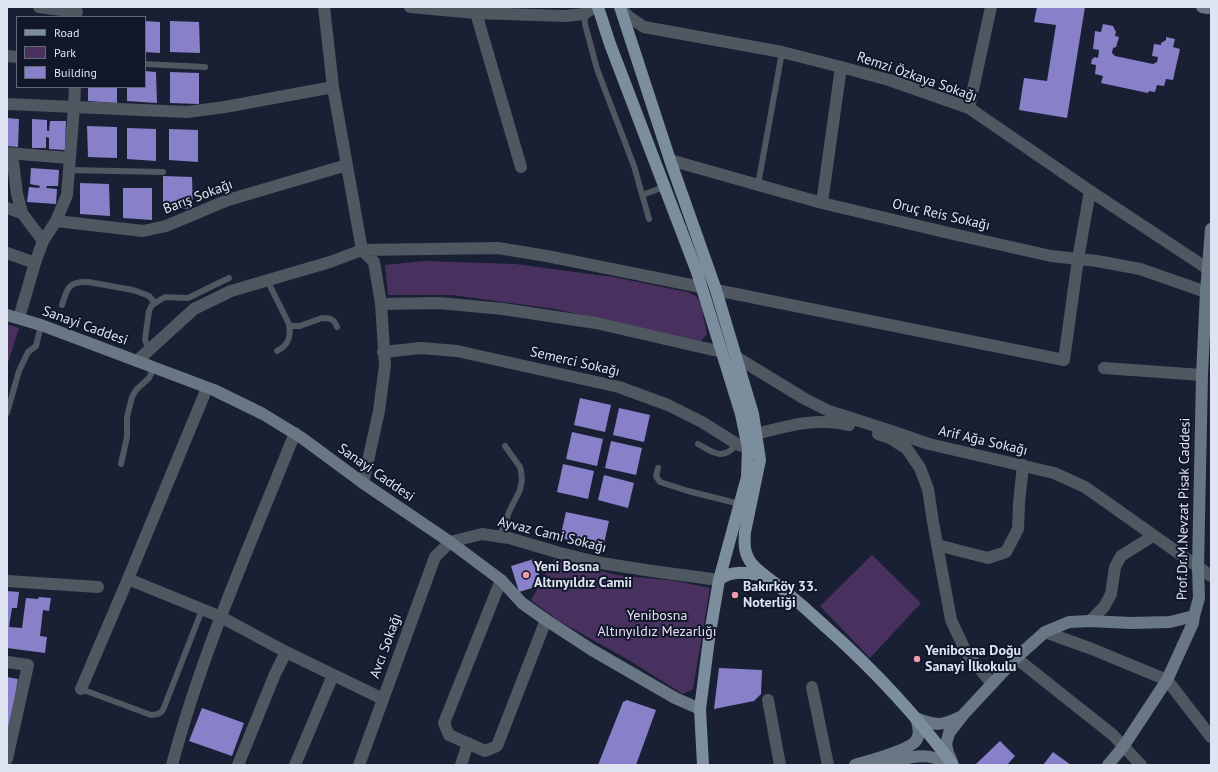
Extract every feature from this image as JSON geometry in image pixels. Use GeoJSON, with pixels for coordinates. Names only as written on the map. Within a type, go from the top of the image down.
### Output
{"type":"FeatureCollection","features":[{"type":"Feature","properties":{"kind":"main road"},"geometry":{"type":"LineString","coordinates":[[598,7],[610,44],[701,287],[741,414],[742,446],[747,477],[719,580],[709,639],[700,709],[703,763]]}},
{"type":"Feature","properties":{"kind":"main road"},"geometry":{"type":"LineString","coordinates":[[1202,7],[1210,7]]}},
{"type":"Feature","properties":{"kind":"main road"},"geometry":{"type":"LineString","coordinates":[[621,8],[670,160],[716,290],[754,414],[760,460],[744,544],[747,554],[751,563],[765,576],[780,587],[858,656],[932,736],[953,765]]}},
{"type":"Feature","properties":{"kind":"main road","name":"Prof.Dr.M.Nevzat Pisak Caddesi"},"geometry":{"type":"LineString","coordinates":[[1108,765],[1123,747],[1168,680],[1193,623],[1199,598],[1198,568],[1202,375],[1211,230]]}},
{"type":"Feature","properties":{"kind":"main road","name":"Sanayi Caddesi"},"geometry":{"type":"LineString","coordinates":[[7,315],[137,361],[207,388],[263,414],[295,433],[363,483],[450,542],[501,580],[522,603],[546,620],[592,650],[675,698],[700,709]]}},
{"type":"Feature","properties":{"kind":"main road"},"geometry":{"type":"LineString","coordinates":[[719,580],[730,574],[746,572],[765,576]]}},
{"type":"Feature","properties":{"kind":"main road"},"geometry":{"type":"LineString","coordinates":[[953,765],[946,744],[949,733],[1016,658],[1045,632],[1069,622],[1170,622],[1194,616]]}},
{"type":"Feature","properties":{"kind":"main road"},"geometry":{"type":"LineString","coordinates":[[916,718],[928,723],[946,724],[963,716]]}},
{"type":"Feature","properties":{"kind":"main road"},"geometry":{"type":"LineString","coordinates":[[855,765],[893,753],[914,744],[919,735],[919,728],[916,718]]}},
{"type":"Feature","properties":{"kind":"main road"},"geometry":{"type":"LineString","coordinates":[[885,765],[909,757],[921,756],[936,758],[949,765]]}},
{"type":"Feature","properties":{"kind":"street"},"geometry":{"type":"LineString","coordinates":[[39,7],[77,12]]}},
{"type":"Feature","properties":{"kind":"street"},"geometry":{"type":"LineString","coordinates":[[324,7],[333,87],[362,250],[374,262],[381,304],[385,365],[379,411],[363,483]]}},
{"type":"Feature","properties":{"kind":"street"},"geometry":{"type":"LineString","coordinates":[[410,7],[476,13],[565,16],[589,10]]}},
{"type":"Feature","properties":{"kind":"street"},"geometry":{"type":"LineString","coordinates":[[969,108],[991,7]]}},
{"type":"Feature","properties":{"kind":"street"},"geometry":{"type":"LineString","coordinates":[[621,8],[629,17],[644,27]]}},
{"type":"Feature","properties":{"kind":"street"},"geometry":{"type":"LineString","coordinates":[[476,13],[521,167]]}},
{"type":"Feature","properties":{"kind":"street"},"geometry":{"type":"LineString","coordinates":[[630,36],[636,30],[644,27]]}},
{"type":"Feature","properties":{"kind":"street","name":"Remzi Özkaya Sokağı"},"geometry":{"type":"LineString","coordinates":[[644,27],[782,52],[889,80],[969,108],[1090,191],[1208,269]]}},
{"type":"Feature","properties":{"kind":"street"},"geometry":{"type":"LineString","coordinates":[[822,203],[841,67]]}},
{"type":"Feature","properties":{"kind":"street"},"geometry":{"type":"LineString","coordinates":[[7,104],[187,112],[225,107],[333,87]]}},
{"type":"Feature","properties":{"kind":"street"},"geometry":{"type":"LineString","coordinates":[[19,318],[43,241],[56,221],[67,195],[75,88]]}},
{"type":"Feature","properties":{"kind":"street"},"geometry":{"type":"LineString","coordinates":[[43,241],[22,213],[10,153],[70,158]]}},
{"type":"Feature","properties":{"kind":"street","name":"Oruç Reis Sokağı"},"geometry":{"type":"LineString","coordinates":[[670,160],[822,203],[953,234],[1051,256],[1097,261],[1140,269],[1206,292]]}},
{"type":"Feature","properties":{"kind":"street","name":"Barış Sokağı"},"geometry":{"type":"LineString","coordinates":[[56,221],[143,231],[166,226],[228,200],[347,164]]}},
{"type":"Feature","properties":{"kind":"street"},"geometry":{"type":"LineString","coordinates":[[716,290],[1064,360],[1078,259],[1090,191]]}},
{"type":"Feature","properties":{"kind":"street"},"geometry":{"type":"LineString","coordinates":[[7,208],[22,213]]}},
{"type":"Feature","properties":{"kind":"street"},"geometry":{"type":"LineString","coordinates":[[137,361],[194,309],[231,291],[330,262],[362,250],[498,248],[554,257],[701,287]]}},
{"type":"Feature","properties":{"kind":"street"},"geometry":{"type":"LineString","coordinates":[[7,253],[35,263]]}},
{"type":"Feature","properties":{"kind":"street"},"geometry":{"type":"LineString","coordinates":[[381,304],[439,304],[503,308],[596,323],[722,352]]}},
{"type":"Feature","properties":{"kind":"street","name":"Semerci Sokağı"},"geometry":{"type":"LineString","coordinates":[[383,352],[421,348],[457,351],[619,387],[668,405],[702,422],[742,446]]}},
{"type":"Feature","properties":{"kind":"street","name":"Arif Ağa Sokağı"},"geometry":{"type":"LineString","coordinates":[[736,357],[805,399],[829,411],[929,444],[1054,473],[1084,487],[1211,576]]}},
{"type":"Feature","properties":{"kind":"street"},"geometry":{"type":"LineString","coordinates":[[1104,368],[1202,375]]}},
{"type":"Feature","properties":{"kind":"street"},"geometry":{"type":"LineString","coordinates":[[81,689],[128,580],[207,388]]}},
{"type":"Feature","properties":{"kind":"street"},"geometry":{"type":"LineString","coordinates":[[756,434],[782,427],[808,423],[833,422],[848,424],[890,438],[907,449],[920,468],[928,489],[951,620],[966,652],[992,684]]}},
{"type":"Feature","properties":{"kind":"street"},"geometry":{"type":"LineString","coordinates":[[172,765],[182,727],[221,617],[295,433]]}},
{"type":"Feature","properties":{"kind":"street"},"geometry":{"type":"LineString","coordinates":[[937,545],[988,558],[1006,552],[1018,529],[1018,503],[1023,465]]}},
{"type":"Feature","properties":{"kind":"street","name":"Ayvaz Cami Sokağı"},"geometry":{"type":"LineString","coordinates":[[450,542],[482,534],[509,538],[601,563],[719,580]]}},
{"type":"Feature","properties":{"kind":"street"},"geometry":{"type":"LineString","coordinates":[[1090,621],[1104,607],[1112,594],[1116,567],[1121,556],[1153,536]]}},
{"type":"Feature","properties":{"kind":"street","name":"Avcı Sokağı"},"geometry":{"type":"LineString","coordinates":[[359,765],[435,557],[450,542]]}},
{"type":"Feature","properties":{"kind":"street"},"geometry":{"type":"LineString","coordinates":[[128,580],[221,617],[286,652],[383,699]]}},
{"type":"Feature","properties":{"kind":"street"},"geometry":{"type":"LineString","coordinates":[[501,580],[444,724],[449,735],[485,751],[497,746],[546,620]]}},
{"type":"Feature","properties":{"kind":"street"},"geometry":{"type":"LineString","coordinates":[[7,581],[98,587]]}},
{"type":"Feature","properties":{"kind":"street"},"geometry":{"type":"LineString","coordinates":[[1045,632],[1092,649],[1168,680],[1211,737]]}},
{"type":"Feature","properties":{"kind":"street"},"geometry":{"type":"LineString","coordinates":[[238,765],[275,674],[286,652]]}},
{"type":"Feature","properties":{"kind":"street"},"geometry":{"type":"LineString","coordinates":[[1016,658],[1113,735],[1141,765]]}},
{"type":"Feature","properties":{"kind":"street"},"geometry":{"type":"LineString","coordinates":[[7,662],[28,665],[8,751]]}},
{"type":"Feature","properties":{"kind":"street"},"geometry":{"type":"LineString","coordinates":[[295,765],[334,675]]}},
{"type":"Feature","properties":{"kind":"street"},"geometry":{"type":"LineString","coordinates":[[812,687],[828,765]]}},
{"type":"Feature","properties":{"kind":"street"},"geometry":{"type":"LineString","coordinates":[[768,700],[780,765]]}},
{"type":"Feature","properties":{"kind":"street"},"geometry":{"type":"LineString","coordinates":[[461,765],[468,743]]}},
{"type":"Feature","properties":{"kind":"lane"},"geometry":{"type":"LineString","coordinates":[[589,10],[585,24],[597,69],[634,166],[650,220]]}},
{"type":"Feature","properties":{"kind":"lane"},"geometry":{"type":"LineString","coordinates":[[758,185],[782,52]]}},
{"type":"Feature","properties":{"kind":"lane"},"geometry":{"type":"LineString","coordinates":[[146,64],[205,67]]}},
{"type":"Feature","properties":{"kind":"lane"},"geometry":{"type":"LineString","coordinates":[[69,170],[163,172]]}},
{"type":"Feature","properties":{"kind":"lane"},"geometry":{"type":"LineString","coordinates":[[642,195],[664,187]]}},
{"type":"Feature","properties":{"kind":"lane"},"geometry":{"type":"LineString","coordinates":[[149,350],[145,340],[149,311],[152,305],[165,297],[188,298],[229,278]]}},
{"type":"Feature","properties":{"kind":"lane"},"geometry":{"type":"LineString","coordinates":[[267,280],[290,326],[287,344],[277,351]]}},
{"type":"Feature","properties":{"kind":"lane"},"geometry":{"type":"LineString","coordinates":[[62,305],[68,287],[71,284],[80,281],[144,294],[149,296],[155,303]]}},
{"type":"Feature","properties":{"kind":"lane"},"geometry":{"type":"LineString","coordinates":[[290,326],[300,326],[326,318],[335,321],[338,327]]}},
{"type":"Feature","properties":{"kind":"lane"},"geometry":{"type":"LineString","coordinates":[[7,413],[16,386],[19,371],[28,352],[36,346],[41,326]]}},
{"type":"Feature","properties":{"kind":"lane"},"geometry":{"type":"LineString","coordinates":[[122,464],[127,437],[127,417],[132,397],[136,390],[149,378],[154,368]]}},
{"type":"Feature","properties":{"kind":"lane"},"geometry":{"type":"LineString","coordinates":[[698,444],[720,454],[726,454],[731,450],[742,446]]}},
{"type":"Feature","properties":{"kind":"lane"},"geometry":{"type":"LineString","coordinates":[[500,537],[508,512],[520,490],[522,480],[522,471],[520,467],[505,446]]}},
{"type":"Feature","properties":{"kind":"lane"},"geometry":{"type":"LineString","coordinates":[[658,468],[656,476],[660,482],[693,493],[740,504]]}},
{"type":"Feature","properties":{"kind":"lane"},"geometry":{"type":"LineString","coordinates":[[81,689],[151,715],[161,713],[202,610]]}},
{"type":"Feature","properties":{"kind":"green space"},"geometry":{"type":"Polygon","coordinates":[[[425,261],[515,264],[613,277],[687,292],[696,296],[701,305],[707,334],[701,341],[555,309],[452,295],[388,295],[385,265],[425,261]]]}},
{"type":"Feature","properties":{"kind":"green space"},"geometry":{"type":"Polygon","coordinates":[[[7,324],[19,328],[7,366],[7,324]]]}},
{"type":"Feature","properties":{"kind":"green space"},"geometry":{"type":"Polygon","coordinates":[[[872,555],[921,603],[870,658],[820,606],[872,555]]]}},
{"type":"Feature","properties":{"kind":"green space","name":"Yenibosna Altınyıldız Mezarlığı"},"geometry":{"type":"Polygon","coordinates":[[[554,559],[616,575],[676,581],[710,588],[693,689],[683,694],[627,659],[559,621],[531,600],[554,559]]]}},
{"type":"Feature","properties":{"kind":"building"},"geometry":{"type":"Polygon","coordinates":[[[1037,7],[1085,7],[1067,118],[1019,110],[1024,78],[1047,81],[1056,25],[1034,22],[1037,7]]]}},
{"type":"Feature","properties":{"kind":"building"},"geometry":{"type":"Polygon","coordinates":[[[146,21],[160,22],[160,53],[146,52],[146,21]]]}},
{"type":"Feature","properties":{"kind":"building"},"geometry":{"type":"Polygon","coordinates":[[[170,21],[199,22],[200,53],[170,52],[170,21]]]}},
{"type":"Feature","properties":{"kind":"building"},"geometry":{"type":"Polygon","coordinates":[[[1103,24],[1113,26],[1116,32],[1115,36],[1119,37],[1116,47],[1113,48],[1112,53],[1115,56],[1153,64],[1157,62],[1158,57],[1152,56],[1154,44],[1161,45],[1161,43],[1166,40],[1166,37],[1175,39],[1173,47],[1180,49],[1173,80],[1166,79],[1164,86],[1157,85],[1155,92],[1149,91],[1148,93],[1101,83],[1103,76],[1095,74],[1096,65],[1091,64],[1092,59],[1095,57],[1098,58],[1099,50],[1093,49],[1095,31],[1101,32],[1103,24]]]}},
{"type":"Feature","properties":{"kind":"building"},"geometry":{"type":"Polygon","coordinates":[[[146,71],[156,72],[157,103],[127,101],[127,88],[146,88],[146,71]]]}},
{"type":"Feature","properties":{"kind":"building"},"geometry":{"type":"Polygon","coordinates":[[[170,72],[199,73],[199,104],[170,103],[170,72]]]}},
{"type":"Feature","properties":{"kind":"building"},"geometry":{"type":"Polygon","coordinates":[[[88,88],[117,88],[117,103],[88,101],[88,88]]]}},
{"type":"Feature","properties":{"kind":"building"},"geometry":{"type":"Polygon","coordinates":[[[7,118],[19,119],[18,147],[7,146],[7,118]]]}},
{"type":"Feature","properties":{"kind":"building"},"geometry":{"type":"Polygon","coordinates":[[[32,119],[47,120],[47,131],[49,131],[50,121],[66,121],[65,150],[49,149],[49,138],[46,137],[46,148],[32,148],[32,119]]]}},
{"type":"Feature","properties":{"kind":"building"},"geometry":{"type":"Polygon","coordinates":[[[87,126],[117,127],[117,158],[88,157],[87,126]]]}},
{"type":"Feature","properties":{"kind":"building"},"geometry":{"type":"Polygon","coordinates":[[[127,128],[156,129],[156,161],[127,159],[127,128]]]}},
{"type":"Feature","properties":{"kind":"building"},"geometry":{"type":"Polygon","coordinates":[[[169,129],[198,130],[198,162],[169,160],[169,129]]]}},
{"type":"Feature","properties":{"kind":"building"},"geometry":{"type":"Polygon","coordinates":[[[31,168],[59,170],[58,186],[47,186],[46,188],[57,189],[56,204],[27,202],[29,187],[39,188],[40,186],[30,184],[31,168]]]}},
{"type":"Feature","properties":{"kind":"building"},"geometry":{"type":"Polygon","coordinates":[[[163,176],[192,177],[193,209],[163,207],[163,176]]]}},
{"type":"Feature","properties":{"kind":"building"},"geometry":{"type":"Polygon","coordinates":[[[80,183],[109,184],[110,216],[80,214],[80,183]]]}},
{"type":"Feature","properties":{"kind":"building"},"geometry":{"type":"Polygon","coordinates":[[[123,188],[152,188],[152,220],[123,218],[123,188]]]}},
{"type":"Feature","properties":{"kind":"building"},"geometry":{"type":"Polygon","coordinates":[[[580,398],[611,405],[605,432],[574,425],[580,398]]]}},
{"type":"Feature","properties":{"kind":"building"},"geometry":{"type":"Polygon","coordinates":[[[619,408],[650,415],[644,442],[613,435],[619,408]]]}},
{"type":"Feature","properties":{"kind":"building"},"geometry":{"type":"Polygon","coordinates":[[[572,432],[603,439],[597,466],[566,459],[572,432]]]}},
{"type":"Feature","properties":{"kind":"building"},"geometry":{"type":"Polygon","coordinates":[[[611,441],[642,448],[636,475],[605,468],[611,441]]]}},
{"type":"Feature","properties":{"kind":"building"},"geometry":{"type":"Polygon","coordinates":[[[563,464],[594,471],[588,499],[557,492],[563,464]]]}},
{"type":"Feature","properties":{"kind":"building"},"geometry":{"type":"Polygon","coordinates":[[[604,475],[634,483],[628,508],[598,500],[604,475]]]}},
{"type":"Feature","properties":{"kind":"building"},"geometry":{"type":"Polygon","coordinates":[[[566,512],[609,521],[603,548],[560,538],[566,512]]]}},
{"type":"Feature","properties":{"kind":"building","name":"Yeni Bosna Altınyıldız Camii"},"geometry":{"type":"Polygon","coordinates":[[[534,559],[542,585],[519,592],[511,566],[534,559]]]}},
{"type":"Feature","properties":{"kind":"building"},"geometry":{"type":"Polygon","coordinates":[[[7,591],[19,592],[17,608],[12,608],[9,627],[22,628],[26,598],[51,598],[49,611],[43,610],[40,636],[47,637],[45,653],[7,648],[7,591]]]}},
{"type":"Feature","properties":{"kind":"building"},"geometry":{"type":"Polygon","coordinates":[[[719,668],[762,670],[761,694],[754,701],[714,709],[719,668]]]}},
{"type":"Feature","properties":{"kind":"building"},"geometry":{"type":"Polygon","coordinates":[[[7,677],[18,679],[8,737],[7,736],[7,677]]]}},
{"type":"Feature","properties":{"kind":"building"},"geometry":{"type":"Polygon","coordinates":[[[627,700],[656,710],[636,765],[598,765],[623,702],[627,700]]]}},
{"type":"Feature","properties":{"kind":"building"},"geometry":{"type":"Polygon","coordinates":[[[202,708],[244,723],[232,756],[189,741],[202,708]]]}},
{"type":"Feature","properties":{"kind":"building"},"geometry":{"type":"Polygon","coordinates":[[[1000,741],[1015,756],[1007,765],[976,764],[1000,741]]]}},
{"type":"Feature","properties":{"kind":"building"},"geometry":{"type":"Polygon","coordinates":[[[1053,752],[1071,765],[1043,765],[1053,752]]]}},
{"type":"Feature","properties":{"kind":"place","name":"Yeni Bosna Altınyıldız Camii"},"geometry":{"type":"Point","coordinates":[526,575]}},
{"type":"Feature","properties":{"kind":"place","name":"Bakırköy 33. Noterliği"},"geometry":{"type":"Point","coordinates":[735,595]}},
{"type":"Feature","properties":{"kind":"place","name":"Yenibosna Doğu Sanayi İlkokulu"},"geometry":{"type":"Point","coordinates":[917,659]}}]}
